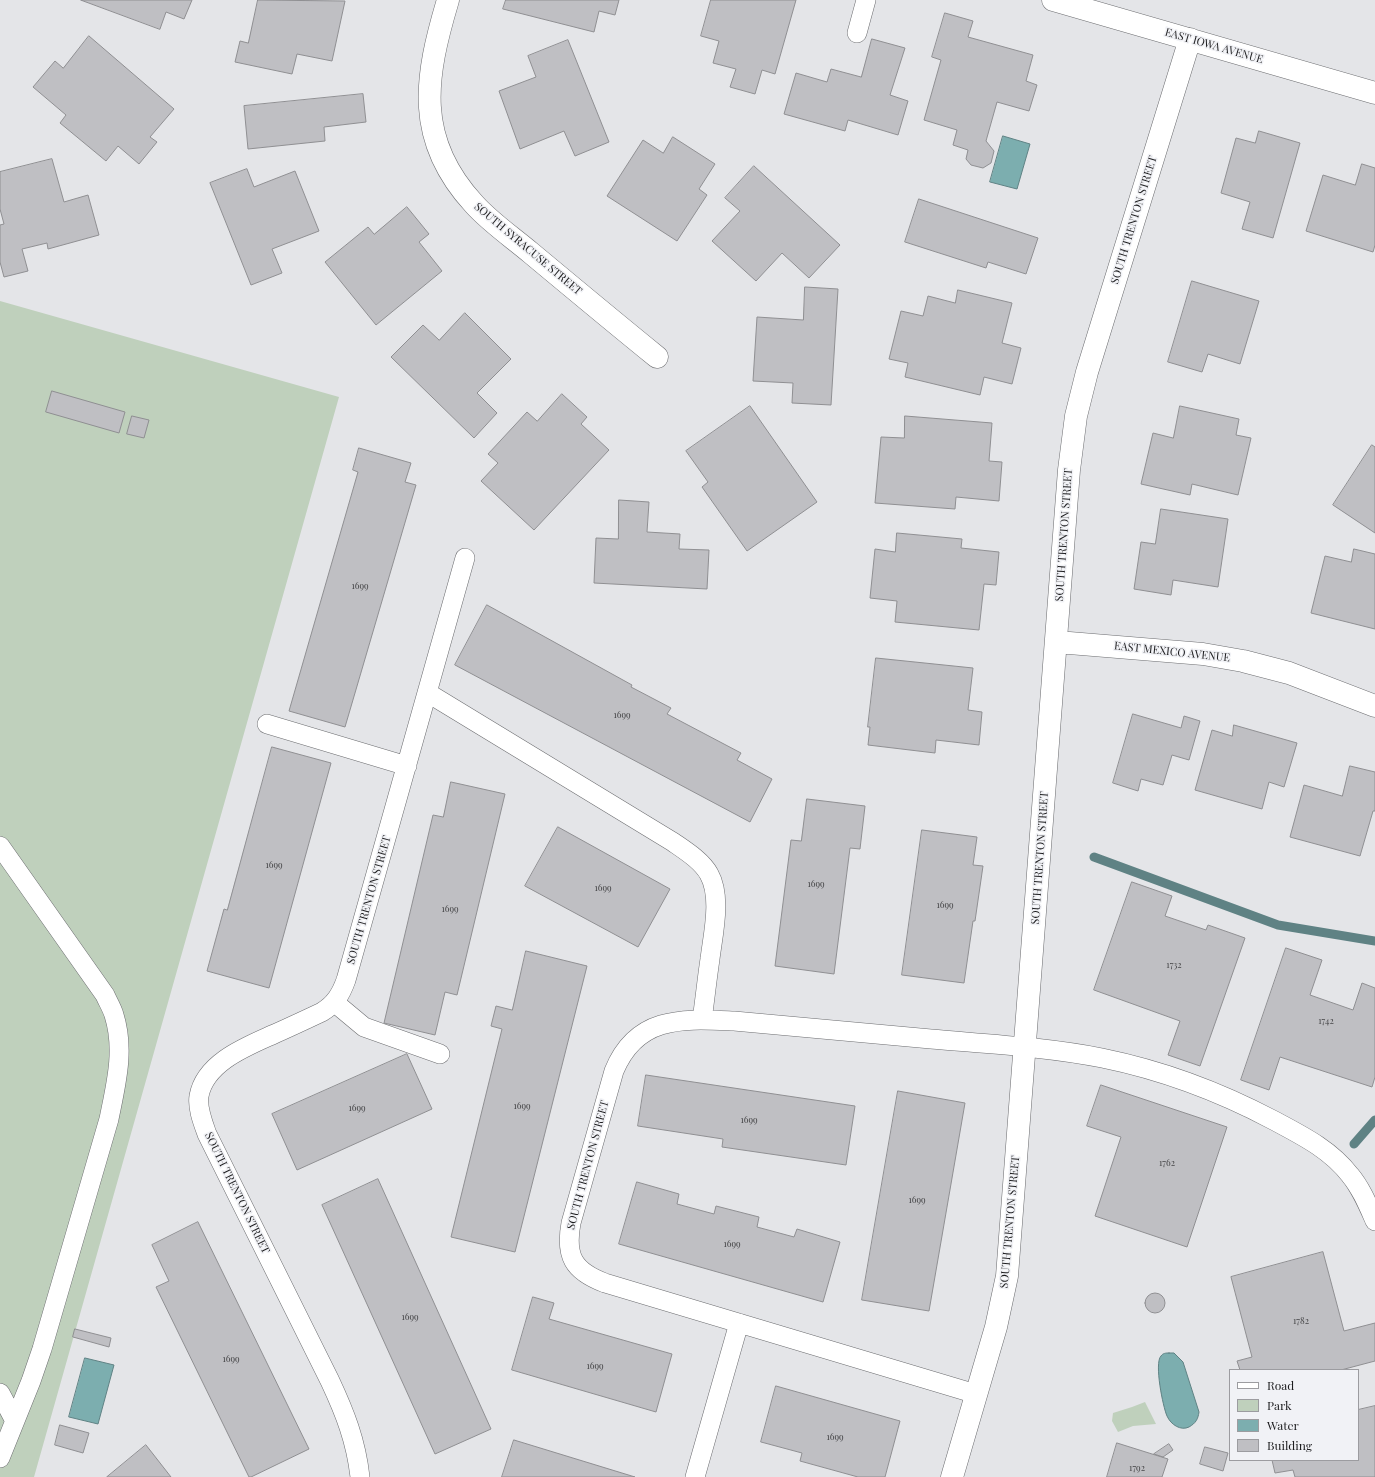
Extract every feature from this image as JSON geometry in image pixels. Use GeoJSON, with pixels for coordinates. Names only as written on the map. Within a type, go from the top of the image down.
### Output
{"type":"FeatureCollection","features":[{"type":"Feature","properties":{"kind":"street","name":"SOUTH SYRACUSE STREET"},"geometry":{"type":"LineString","coordinates":[[448,0],[434,56],[429,89],[429,107],[433,134],[438,149],[455,181],[483,213],[657,358]]}},
{"type":"Feature","properties":{"kind":"street","name":"EAST IOWA AVENUE"},"geometry":{"type":"LineString","coordinates":[[1053,0],[1375,93]]}},
{"type":"Feature","properties":{"kind":"street","name":"SOUTH TRENTON STREET"},"geometry":{"type":"LineString","coordinates":[[952,1477],[1002,1306],[1007,1276],[1057,642],[1069,470],[1079,403],[1190,40]]}},
{"type":"Feature","properties":{"kind":"street","name":"EAST MEXICO AVENUE"},"geometry":{"type":"LineString","coordinates":[[1057,642],[1203,654],[1243,661],[1289,674],[1375,706]]}},
{"type":"Feature","properties":{"kind":"lane"},"geometry":{"type":"LineString","coordinates":[[857,33],[866,0]]}},
{"type":"Feature","properties":{"kind":"lane","name":"SOUTH TRENTON STREET"},"geometry":{"type":"LineString","coordinates":[[360,1477],[353,1438],[342,1408],[208,1134],[203,1123],[199,1097],[210,1073],[229,1056],[246,1046],[322,1012],[340,996],[346,980],[428,693],[465,558]]}},
{"type":"Feature","properties":{"kind":"lane"},"geometry":{"type":"LineString","coordinates":[[428,693],[673,842],[702,864],[709,873],[713,882],[716,902],[702,1020]]}},
{"type":"Feature","properties":{"kind":"lane"},"geometry":{"type":"LineString","coordinates":[[267,724],[407,766]]}},
{"type":"Feature","properties":{"kind":"lane"},"geometry":{"type":"LineString","coordinates":[[0,846],[105,995],[114,1014],[119,1036],[120,1058],[117,1083],[109,1119],[42,1349],[31,1381],[0,1458]]}},
{"type":"Feature","properties":{"kind":"lane"},"geometry":{"type":"LineString","coordinates":[[334,1002],[364,1027],[440,1054]]}},
{"type":"Feature","properties":{"kind":"lane","name":"SOUTH TRENTON STREET"},"geometry":{"type":"LineString","coordinates":[[976,1394],[605,1283],[592,1278],[578,1269],[575,1265],[568,1242],[571,1223],[614,1071],[624,1051],[640,1034],[652,1028],[677,1021],[702,1020],[1025,1047],[1103,1058],[1151,1071],[1212,1092],[1261,1114],[1314,1143],[1334,1157],[1350,1174],[1375,1221]]}},
{"type":"Feature","properties":{"kind":"lane"},"geometry":{"type":"LineString","coordinates":[[695,1477],[739,1323]]}},
{"type":"Feature","properties":{"kind":"lane"},"geometry":{"type":"LineString","coordinates":[[0,1394],[15,1421]]}},
{"type":"Feature","properties":{"kind":"green space"},"geometry":{"type":"Polygon","coordinates":[[[0,301],[339,397],[34,1477],[0,1477],[0,301]]]}},
{"type":"Feature","properties":{"kind":"green space"},"geometry":{"type":"Polygon","coordinates":[[[1145,1402],[1156,1424],[1133,1426],[1118,1432],[1112,1421],[1113,1413],[1145,1402]]]}},
{"type":"Feature","properties":{"kind":"water"},"geometry":{"type":"Polygon","coordinates":[[[1003,136],[1030,144],[1017,189],[990,182],[1003,136]]]}},
{"type":"Feature","properties":{"kind":"water"},"geometry":{"type":"Polygon","coordinates":[[[1174,1353],[1183,1362],[1199,1412],[1195,1422],[1186,1428],[1180,1428],[1171,1422],[1167,1416],[1163,1404],[1158,1367],[1159,1360],[1163,1354],[1174,1353]]]}},
{"type":"Feature","properties":{"kind":"water"},"geometry":{"type":"Polygon","coordinates":[[[85,1358],[114,1365],[98,1424],[69,1417],[85,1358]]]}},
{"type":"Feature","properties":{"kind":"building"},"geometry":{"type":"Polygon","coordinates":[[[81,0],[192,0],[184,19],[166,12],[160,29],[81,0]]]}},
{"type":"Feature","properties":{"kind":"building"},"geometry":{"type":"Polygon","coordinates":[[[258,0],[345,1],[332,61],[297,54],[292,74],[235,62],[240,41],[248,43],[258,0]]]}},
{"type":"Feature","properties":{"kind":"building"},"geometry":{"type":"Polygon","coordinates":[[[506,0],[619,0],[615,15],[599,11],[594,32],[503,9],[506,0]]]}},
{"type":"Feature","properties":{"kind":"building"},"geometry":{"type":"Polygon","coordinates":[[[711,0],[796,0],[775,74],[762,70],[755,94],[730,87],[736,69],[713,63],[719,41],[701,36],[711,0]]]}},
{"type":"Feature","properties":{"kind":"building"},"geometry":{"type":"Polygon","coordinates":[[[945,13],[973,21],[968,37],[1033,55],[1026,81],[1037,85],[1029,111],[997,102],[986,141],[994,151],[991,163],[983,168],[971,165],[966,159],[968,150],[953,145],[957,130],[924,120],[941,60],[932,57],[945,13]]]}},
{"type":"Feature","properties":{"kind":"building"},"geometry":{"type":"Polygon","coordinates":[[[89,36],[174,109],[150,137],[157,142],[139,164],[118,146],[106,161],[60,123],[66,115],[33,87],[55,61],[63,68],[89,36]]]}},
{"type":"Feature","properties":{"kind":"building"},"geometry":{"type":"Polygon","coordinates":[[[872,39],[905,48],[890,95],[908,101],[898,135],[848,120],[845,131],[784,114],[796,73],[827,82],[831,69],[861,77],[872,39]]]}},
{"type":"Feature","properties":{"kind":"building"},"geometry":{"type":"Polygon","coordinates":[[[568,40],[609,142],[575,156],[564,131],[520,149],[499,91],[536,77],[528,56],[568,40]]]}},
{"type":"Feature","properties":{"kind":"building"},"geometry":{"type":"Polygon","coordinates":[[[363,94],[366,122],[324,127],[325,141],[248,149],[244,106],[363,94]]]}},
{"type":"Feature","properties":{"kind":"building"},"geometry":{"type":"Polygon","coordinates":[[[1259,131],[1300,143],[1273,238],[1242,229],[1250,202],[1221,193],[1236,138],[1255,143],[1259,131]]]}},
{"type":"Feature","properties":{"kind":"building"},"geometry":{"type":"Polygon","coordinates":[[[673,137],[715,164],[699,189],[707,195],[677,241],[607,196],[643,140],[663,153],[673,137]]]}},
{"type":"Feature","properties":{"kind":"building"},"geometry":{"type":"Polygon","coordinates":[[[52,159],[64,202],[88,195],[99,235],[48,249],[47,243],[22,249],[28,271],[4,277],[0,262],[0,225],[4,224],[0,209],[0,172],[52,159]]]}},
{"type":"Feature","properties":{"kind":"building"},"geometry":{"type":"Polygon","coordinates":[[[1362,164],[1375,168],[1375,245],[1373,252],[1306,231],[1323,175],[1355,185],[1362,164]]]}},
{"type":"Feature","properties":{"kind":"building"},"geometry":{"type":"Polygon","coordinates":[[[754,166],[840,245],[809,278],[782,253],[756,281],[712,241],[740,211],[725,198],[754,166]]]}},
{"type":"Feature","properties":{"kind":"building"},"geometry":{"type":"Polygon","coordinates":[[[247,169],[254,187],[295,171],[319,231],[272,249],[282,273],[251,285],[210,183],[247,169]]]}},
{"type":"Feature","properties":{"kind":"building"},"geometry":{"type":"Polygon","coordinates":[[[919,199],[1038,238],[1026,274],[988,262],[986,268],[905,242],[919,199]]]}},
{"type":"Feature","properties":{"kind":"building"},"geometry":{"type":"Polygon","coordinates":[[[407,207],[429,234],[419,242],[442,271],[376,325],[325,262],[368,227],[374,234],[407,207]]]}},
{"type":"Feature","properties":{"kind":"building"},"geometry":{"type":"Polygon","coordinates":[[[1192,281],[1259,301],[1240,364],[1208,354],[1202,372],[1168,362],[1192,281]]]}},
{"type":"Feature","properties":{"kind":"building"},"geometry":{"type":"Polygon","coordinates":[[[805,287],[838,289],[831,405],[792,403],[793,383],[753,381],[757,317],[803,320],[805,287]]]}},
{"type":"Feature","properties":{"kind":"building"},"geometry":{"type":"Polygon","coordinates":[[[958,290],[1012,303],[1002,343],[1021,348],[1012,384],[984,377],[980,395],[905,377],[908,363],[889,359],[901,311],[923,316],[928,296],[955,303],[958,290]]]}},
{"type":"Feature","properties":{"kind":"building"},"geometry":{"type":"Polygon","coordinates":[[[465,313],[511,359],[477,393],[497,413],[474,438],[391,357],[423,325],[439,340],[465,313]]]}},
{"type":"Feature","properties":{"kind":"building"},"geometry":{"type":"Polygon","coordinates":[[[52,391],[125,412],[119,433],[46,412],[52,391]]]}},
{"type":"Feature","properties":{"kind":"building"},"geometry":{"type":"Polygon","coordinates":[[[562,394],[587,417],[581,424],[609,450],[534,530],[481,481],[498,463],[488,454],[527,412],[537,421],[562,394]]]}},
{"type":"Feature","properties":{"kind":"building"},"geometry":{"type":"Polygon","coordinates":[[[750,406],[817,502],[747,551],[702,487],[708,482],[686,451],[750,406]]]}},
{"type":"Feature","properties":{"kind":"building"},"geometry":{"type":"Polygon","coordinates":[[[1180,406],[1239,419],[1236,435],[1251,438],[1238,495],[1192,484],[1190,495],[1141,484],[1153,433],[1173,438],[1180,406]]]}},
{"type":"Feature","properties":{"kind":"building"},"geometry":{"type":"Polygon","coordinates":[[[132,416],[149,420],[144,438],[127,434],[132,416]]]}},
{"type":"Feature","properties":{"kind":"building"},"geometry":{"type":"Polygon","coordinates":[[[905,416],[992,423],[989,461],[1002,462],[999,501],[956,497],[955,509],[875,503],[881,437],[904,438],[905,416]]]}},
{"type":"Feature","properties":{"kind":"building"},"geometry":{"type":"Polygon","coordinates":[[[1372,445],[1375,447],[1375,533],[1333,505],[1372,445]]]}},
{"type":"Feature","properties":{"kind":"building"},"geometry":{"type":"Polygon","coordinates":[[[359,448],[411,463],[405,482],[416,485],[345,727],[289,711],[358,472],[353,470],[359,448]]]}},
{"type":"Feature","properties":{"kind":"building"},"geometry":{"type":"Polygon","coordinates":[[[619,500],[649,502],[647,532],[680,534],[679,549],[709,550],[707,589],[594,583],[596,538],[618,539],[619,500]]]}},
{"type":"Feature","properties":{"kind":"building"},"geometry":{"type":"Polygon","coordinates":[[[1161,509],[1228,519],[1218,587],[1173,580],[1171,595],[1134,589],[1141,542],[1155,544],[1161,509]]]}},
{"type":"Feature","properties":{"kind":"building"},"geometry":{"type":"Polygon","coordinates":[[[897,533],[962,539],[961,548],[999,552],[996,585],[984,584],[979,630],[895,622],[897,601],[870,598],[875,549],[895,552],[897,533]]]}},
{"type":"Feature","properties":{"kind":"building"},"geometry":{"type":"Polygon","coordinates":[[[1354,549],[1375,554],[1375,629],[1311,613],[1325,556],[1351,562],[1354,549]]]}},
{"type":"Feature","properties":{"kind":"building"},"geometry":{"type":"Polygon","coordinates":[[[487,605],[632,685],[631,687],[671,708],[667,714],[741,753],[737,760],[772,779],[750,822],[455,665],[487,605]]]}},
{"type":"Feature","properties":{"kind":"building"},"geometry":{"type":"Polygon","coordinates":[[[876,658],[973,668],[968,710],[982,712],[979,745],[936,740],[935,753],[868,745],[870,727],[868,727],[876,658]]]}},
{"type":"Feature","properties":{"kind":"building"},"geometry":{"type":"Polygon","coordinates":[[[1133,714],[1181,728],[1184,716],[1200,721],[1189,760],[1172,755],[1163,785],[1141,779],[1138,791],[1113,783],[1133,714]]]}},
{"type":"Feature","properties":{"kind":"building"},"geometry":{"type":"Polygon","coordinates":[[[1234,725],[1297,743],[1284,787],[1269,782],[1262,809],[1195,790],[1212,730],[1232,736],[1234,725]]]}},
{"type":"Feature","properties":{"kind":"building"},"geometry":{"type":"Polygon","coordinates":[[[272,747],[331,763],[269,988],[207,971],[224,909],[227,910],[272,747]]]}},
{"type":"Feature","properties":{"kind":"building"},"geometry":{"type":"Polygon","coordinates":[[[1350,766],[1375,772],[1375,811],[1373,811],[1360,856],[1290,837],[1304,785],[1342,796],[1350,766]]]}},
{"type":"Feature","properties":{"kind":"building"},"geometry":{"type":"Polygon","coordinates":[[[451,782],[505,794],[457,995],[445,992],[435,1035],[384,1023],[433,815],[443,817],[451,782]]]}},
{"type":"Feature","properties":{"kind":"building"},"geometry":{"type":"Polygon","coordinates":[[[807,799],[865,806],[860,849],[850,848],[834,974],[775,966],[791,840],[801,841],[807,799]]]}},
{"type":"Feature","properties":{"kind":"building"},"geometry":{"type":"Polygon","coordinates":[[[558,827],[670,889],[638,947],[525,886],[558,827]]]}},
{"type":"Feature","properties":{"kind":"building"},"geometry":{"type":"Polygon","coordinates":[[[922,830],[977,837],[973,865],[983,866],[964,983],[902,975],[922,830]]]}},
{"type":"Feature","properties":{"kind":"building"},"geometry":{"type":"Polygon","coordinates":[[[1132,882],[1172,896],[1165,916],[1206,930],[1208,925],[1245,938],[1200,1066],[1168,1055],[1180,1021],[1094,990],[1132,882]]]}},
{"type":"Feature","properties":{"kind":"building"},"geometry":{"type":"Polygon","coordinates":[[[1286,948],[1322,960],[1310,995],[1353,1010],[1362,983],[1375,988],[1375,1077],[1372,1087],[1280,1057],[1269,1090],[1241,1080],[1286,948]]]}},
{"type":"Feature","properties":{"kind":"building"},"geometry":{"type":"Polygon","coordinates":[[[526,951],[587,966],[515,1252],[451,1237],[502,1029],[491,1026],[496,1006],[512,1010],[526,951]]]}},
{"type":"Feature","properties":{"kind":"building"},"geometry":{"type":"Polygon","coordinates":[[[407,1054],[432,1109],[297,1170],[272,1114],[407,1054]]]}},
{"type":"Feature","properties":{"kind":"building"},"geometry":{"type":"Polygon","coordinates":[[[646,1075],[855,1106],[846,1165],[722,1147],[723,1139],[638,1126],[646,1075]]]}},
{"type":"Feature","properties":{"kind":"building"},"geometry":{"type":"Polygon","coordinates":[[[1101,1085],[1227,1127],[1187,1247],[1095,1216],[1121,1137],[1087,1126],[1101,1085]]]}},
{"type":"Feature","properties":{"kind":"building"},"geometry":{"type":"Polygon","coordinates":[[[898,1091],[965,1103],[929,1311],[862,1300],[898,1091]]]}},
{"type":"Feature","properties":{"kind":"building"},"geometry":{"type":"Polygon","coordinates":[[[378,1179],[491,1429],[435,1454],[322,1205],[378,1179]]]}},
{"type":"Feature","properties":{"kind":"building"},"geometry":{"type":"Polygon","coordinates":[[[637,1182],[679,1194],[677,1204],[714,1214],[716,1206],[759,1217],[757,1227],[794,1237],[797,1229],[840,1242],[823,1302],[619,1244],[637,1182]]]}},
{"type":"Feature","properties":{"kind":"building"},"geometry":{"type":"Polygon","coordinates":[[[198,1222],[309,1449],[251,1477],[249,1477],[156,1287],[169,1281],[152,1245],[198,1222]]]}},
{"type":"Feature","properties":{"kind":"building"},"geometry":{"type":"Polygon","coordinates":[[[1323,1252],[1344,1331],[1375,1323],[1375,1361],[1345,1369],[1240,1369],[1237,1361],[1252,1357],[1231,1277],[1323,1252]]]}},
{"type":"Feature","properties":{"kind":"building"},"geometry":{"type":"Polygon","coordinates":[[[1155,1293],[1162,1296],[1165,1303],[1162,1310],[1155,1313],[1148,1310],[1145,1303],[1148,1296],[1155,1293]]]}},
{"type":"Feature","properties":{"kind":"building"},"geometry":{"type":"Polygon","coordinates":[[[533,1297],[554,1303],[549,1319],[672,1354],[656,1412],[512,1370],[533,1297]]]}},
{"type":"Feature","properties":{"kind":"building"},"geometry":{"type":"Polygon","coordinates":[[[75,1329],[111,1338],[109,1347],[73,1337],[75,1329]]]}},
{"type":"Feature","properties":{"kind":"building"},"geometry":{"type":"Polygon","coordinates":[[[776,1386],[900,1421],[885,1477],[858,1477],[800,1461],[802,1453],[761,1442],[776,1386]]]}},
{"type":"Feature","properties":{"kind":"building"},"geometry":{"type":"Polygon","coordinates":[[[1375,1406],[1375,1477],[1295,1477],[1293,1470],[1275,1473],[1272,1461],[1359,1461],[1359,1410],[1375,1406]]]}},
{"type":"Feature","properties":{"kind":"building"},"geometry":{"type":"Polygon","coordinates":[[[60,1425],[89,1433],[83,1453],[55,1445],[60,1425]]]}},
{"type":"Feature","properties":{"kind":"building"},"geometry":{"type":"Polygon","coordinates":[[[514,1440],[635,1477],[502,1477],[514,1440]]]}},
{"type":"Feature","properties":{"kind":"building"},"geometry":{"type":"Polygon","coordinates":[[[1117,1443],[1168,1459],[1162,1477],[1107,1477],[1117,1443]]]}},
{"type":"Feature","properties":{"kind":"building"},"geometry":{"type":"Polygon","coordinates":[[[1169,1444],[1173,1450],[1163,1457],[1154,1454],[1169,1444]]]}},
{"type":"Feature","properties":{"kind":"building"},"geometry":{"type":"Polygon","coordinates":[[[146,1445],[171,1477],[107,1477],[146,1445]]]}},
{"type":"Feature","properties":{"kind":"building"},"geometry":{"type":"Polygon","coordinates":[[[1205,1447],[1228,1453],[1223,1471],[1200,1464],[1205,1447]]]}},
{"type":"Feature","properties":{"kind":"waterway"},"geometry":{"type":"LineString","coordinates":[[1094,857],[1278,925],[1375,941]]}},
{"type":"Feature","properties":{"kind":"waterway"},"geometry":{"type":"LineString","coordinates":[[1354,1144],[1375,1120]]}}]}
